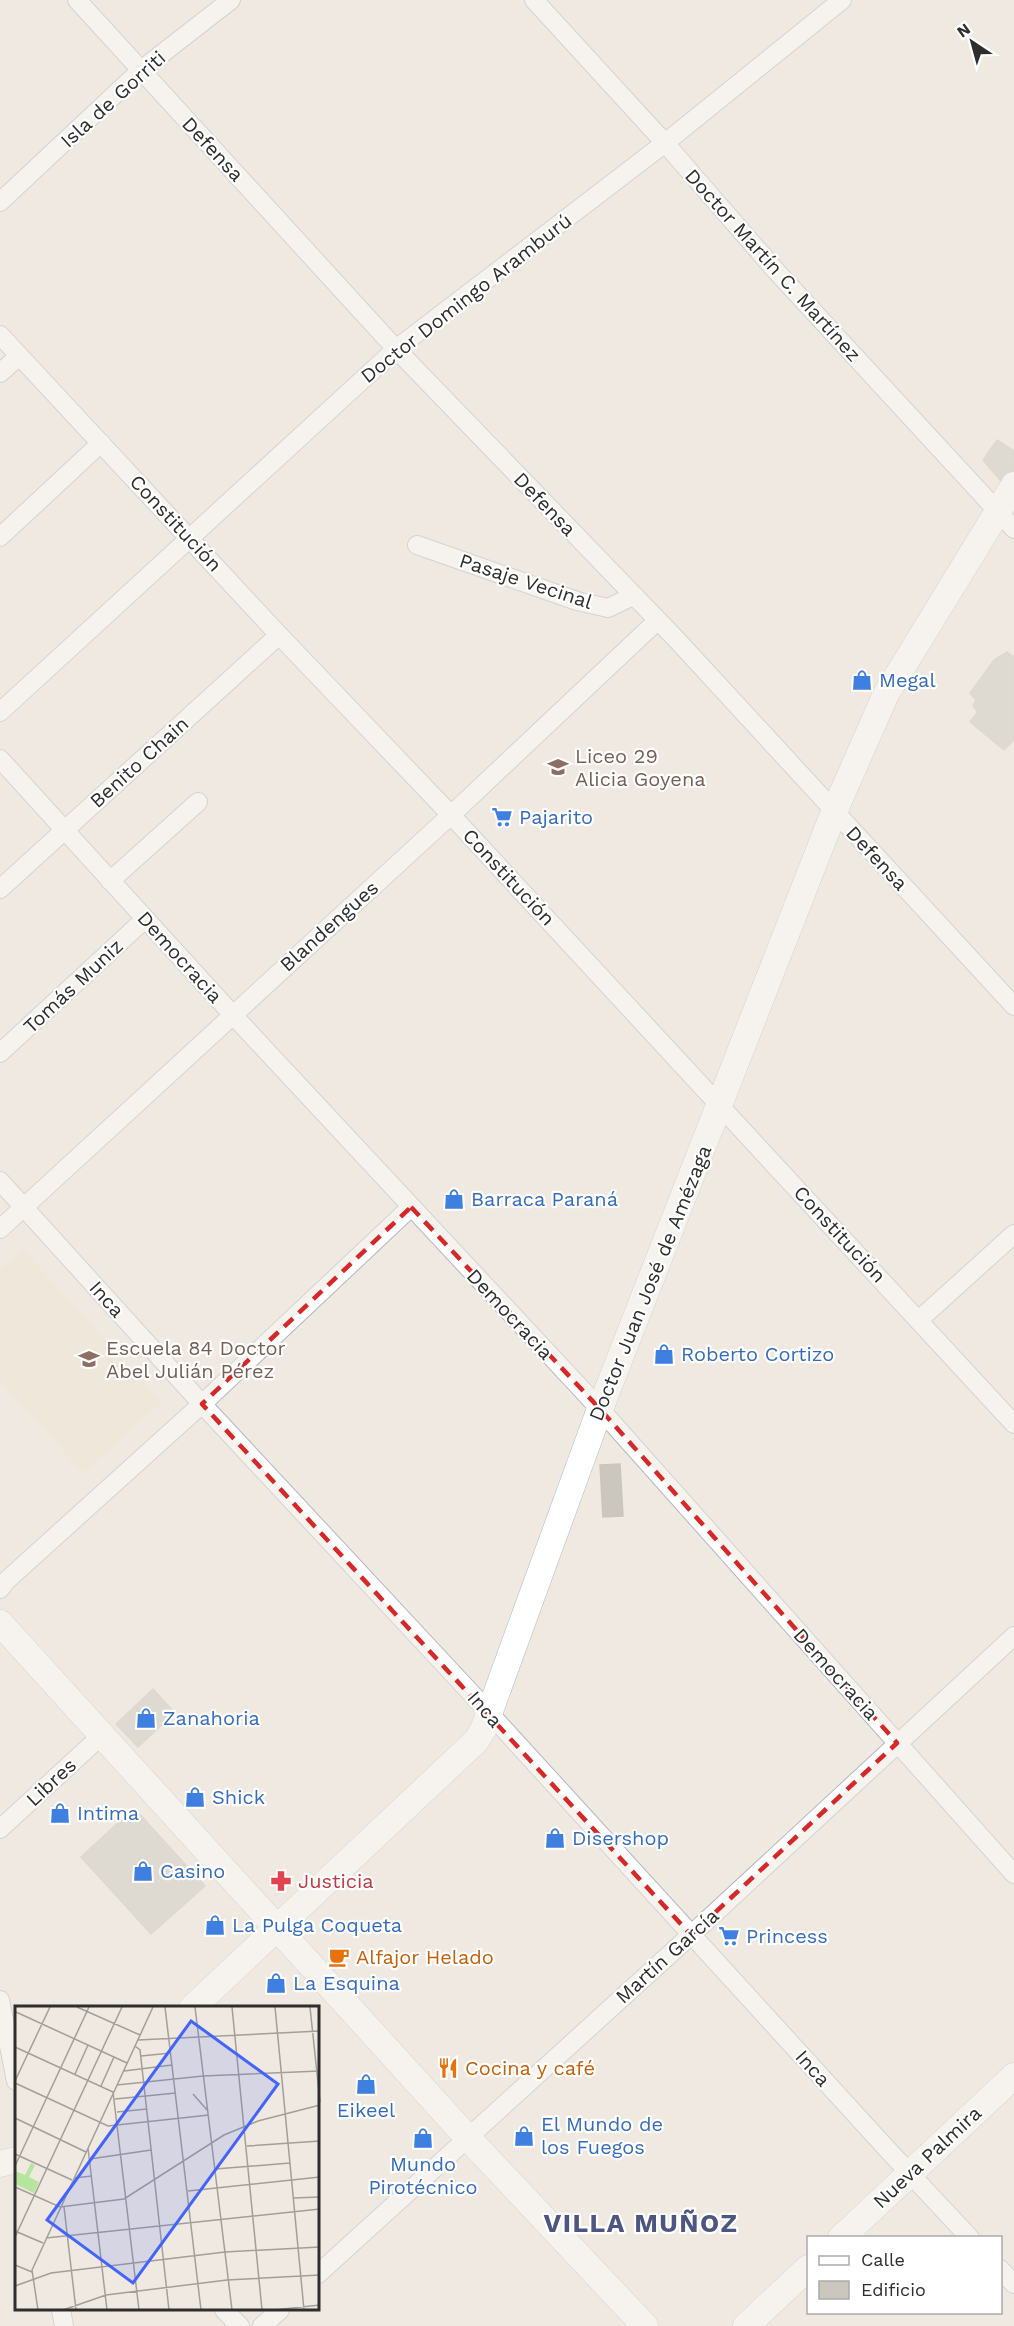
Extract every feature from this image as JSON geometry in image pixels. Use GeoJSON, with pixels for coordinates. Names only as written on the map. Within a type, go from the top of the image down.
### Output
{"type":"FeatureCollection","features":[{"type":"Feature","properties":{"kind":"street","name":"Defensa"},"geometry":{"type":"LineString","coordinates":[[77,0],[396,349],[676,639],[834,812],[1012,1000]]}},
{"type":"Feature","properties":{"kind":"street","name":"Isla de Gorriti"},"geometry":{"type":"LineString","coordinates":[[0,202],[141,70],[231,0]]}},
{"type":"Feature","properties":{"kind":"street","name":"Doctor Martín C. Martínez"},"geometry":{"type":"LineString","coordinates":[[534,0],[665,143],[776,271],[1006,520]]}},
{"type":"Feature","properties":{"kind":"street","name":"Doctor Domingo Aramburú"},"geometry":{"type":"LineString","coordinates":[[0,712],[396,349],[665,143],[842,0]]}},
{"type":"Feature","properties":{"kind":"street","name":"Constitución"},"geometry":{"type":"LineString","coordinates":[[0,335],[279,635],[451,814],[1014,1424]]}},
{"type":"Feature","properties":{"kind":"street"},"geometry":{"type":"LineString","coordinates":[[0,373],[19,356]]}},
{"type":"Feature","properties":{"kind":"street"},"geometry":{"type":"LineString","coordinates":[[0,537],[101,443]]}},
{"type":"Feature","properties":{"kind":"street","name":"Doctor Juan José de Amézaga"},"geometry":{"type":"LineString","coordinates":[[194,2006],[476,1741],[490,1715],[600,1409],[834,812],[886,694],[1006,520],[1014,485]]}},
{"type":"Feature","properties":{"kind":"street","name":"Pasaje Vecinal"},"geometry":{"type":"LineString","coordinates":[[417,545],[577,601],[608,608],[633,596]]}},
{"type":"Feature","properties":{"kind":"street","name":"Blandengues"},"geometry":{"type":"LineString","coordinates":[[0,1229],[26,1208],[657,621]]}},
{"type":"Feature","properties":{"kind":"street","name":"Benito Chain"},"geometry":{"type":"LineString","coordinates":[[0,889],[279,635]]}},
{"type":"Feature","properties":{"kind":"street","name":"Democracia"},"geometry":{"type":"LineString","coordinates":[[0,759],[232,1014],[600,1409],[1014,1874]]}},
{"type":"Feature","properties":{"kind":"street"},"geometry":{"type":"LineString","coordinates":[[110,881],[198,802]]}},
{"type":"Feature","properties":{"kind":"street","name":"Tomás Muniz"},"geometry":{"type":"LineString","coordinates":[[0,1053],[145,919]]}},
{"type":"Feature","properties":{"kind":"street","name":"Inca"},"geometry":{"type":"LineString","coordinates":[[0,1181],[202,1404],[968,2236]]}},
{"type":"Feature","properties":{"kind":"street"},"geometry":{"type":"LineString","coordinates":[[0,1589],[6,1581],[202,1404],[411,1207]]}},
{"type":"Feature","properties":{"kind":"street"},"geometry":{"type":"LineString","coordinates":[[920,1320],[1014,1234]]}},
{"type":"Feature","properties":{"kind":"street"},"geometry":{"type":"LineString","coordinates":[[0,1623],[467,2137],[645,2326]]}},
{"type":"Feature","properties":{"kind":"street","name":"Martín García"},"geometry":{"type":"LineString","coordinates":[[320,2272],[691,1935],[1014,1636]]}},
{"type":"Feature","properties":{"kind":"street","name":"Libres"},"geometry":{"type":"LineString","coordinates":[[0,1829],[102,1735]]}},
{"type":"Feature","properties":{"kind":"street"},"geometry":{"type":"LineString","coordinates":[[0,2000],[15,2076]]}},
{"type":"Feature","properties":{"kind":"street","name":"Nueva Palmira"},"geometry":{"type":"LineString","coordinates":[[843,2236],[1014,2076]]}},
{"type":"Feature","properties":{"kind":"street"},"geometry":{"type":"LineString","coordinates":[[0,2164],[15,2160]]}},
{"type":"Feature","properties":{"kind":"street"},"geometry":{"type":"LineString","coordinates":[[746,2326],[807,2269]]}},
{"type":"Feature","properties":{"kind":"street"},"geometry":{"type":"LineString","coordinates":[[1002,2271],[1014,2284]]}},
{"type":"Feature","properties":{"kind":"street"},"geometry":{"type":"LineString","coordinates":[[61,2311],[64,2326]]}},
{"type":"Feature","properties":{"kind":"street"},"geometry":{"type":"LineString","coordinates":[[225,2311],[240,2326]]}},
{"type":"Feature","properties":{"kind":"street"},"geometry":{"type":"LineString","coordinates":[[262,2326],[279,2311]]}},
{"type":"Feature","properties":{"kind":"highlighted area"},"geometry":{"type":"Polygon","coordinates":[[[411,1207],[600,1409],[897,1743],[691,1935],[202,1404],[411,1207]]]}},
{"type":"Feature","properties":{"kind":"shaded area"},"geometry":{"type":"Polygon","coordinates":[[[23,1249],[162,1403],[83,1473],[0,1381],[0,1268],[23,1249]]]}},
{"type":"Feature","properties":{"kind":"building"},"geometry":{"type":"Polygon","coordinates":[[[997,440],[1014,451],[1014,472],[1005,486],[983,460],[997,440]]]}},
{"type":"Feature","properties":{"kind":"building"},"geometry":{"type":"Polygon","coordinates":[[[1007,652],[1013,657],[1014,655],[1014,740],[1004,750],[970,722],[978,712],[973,706],[976,700],[970,693],[994,660],[1007,652]]]}},
{"type":"Feature","properties":{"kind":"building"},"geometry":{"type":"Polygon","coordinates":[[[620,1464],[623,1516],[603,1517],[600,1465],[620,1464]]]}},
{"type":"Feature","properties":{"kind":"building","name":"Zanahoria"},"geometry":{"type":"Polygon","coordinates":[[[153,1689],[175,1713],[138,1747],[116,1724],[153,1689]]]}},
{"type":"Feature","properties":{"kind":"building","name":"Casino"},"geometry":{"type":"Polygon","coordinates":[[[134,1808],[205,1886],[151,1934],[81,1857],[134,1808]]]}},
{"type":"Feature","properties":{"kind":"place","name":"Megal"},"geometry":{"type":"Point","coordinates":[862,680]}},
{"type":"Feature","properties":{"kind":"place","name":"Liceo 29 Alicia Goyena"},"geometry":{"type":"Point","coordinates":[558,767]}},
{"type":"Feature","properties":{"kind":"place","name":"Pajarito"},"geometry":{"type":"Point","coordinates":[502,817]}},
{"type":"Feature","properties":{"kind":"place","name":"Barraca Paraná"},"geometry":{"type":"Point","coordinates":[454,1199]}},
{"type":"Feature","properties":{"kind":"place","name":"Roberto Cortizo"},"geometry":{"type":"Point","coordinates":[664,1354]}},
{"type":"Feature","properties":{"kind":"place","name":"Escuela 84 Doctor Abel Julián Pérez"},"geometry":{"type":"Point","coordinates":[89,1359]}},
{"type":"Feature","properties":{"kind":"place","name":"Zanahoria"},"geometry":{"type":"Point","coordinates":[146,1718]}},
{"type":"Feature","properties":{"kind":"place","name":"Shick"},"geometry":{"type":"Point","coordinates":[195,1797]}},
{"type":"Feature","properties":{"kind":"place","name":"Intima"},"geometry":{"type":"Point","coordinates":[60,1813]}},
{"type":"Feature","properties":{"kind":"place","name":"Disershop"},"geometry":{"type":"Point","coordinates":[555,1838]}},
{"type":"Feature","properties":{"kind":"place","name":"Casino"},"geometry":{"type":"Point","coordinates":[143,1871]}},
{"type":"Feature","properties":{"kind":"place","name":"Justicia"},"geometry":{"type":"Point","coordinates":[281,1881]}},
{"type":"Feature","properties":{"kind":"place","name":"La Pulga Coqueta"},"geometry":{"type":"Point","coordinates":[215,1925]}},
{"type":"Feature","properties":{"kind":"place","name":"Princess"},"geometry":{"type":"Point","coordinates":[729,1936]}},
{"type":"Feature","properties":{"kind":"place","name":"Alfajor Helado"},"geometry":{"type":"Point","coordinates":[339,1957]}},
{"type":"Feature","properties":{"kind":"place","name":"La Esquina"},"geometry":{"type":"Point","coordinates":[276,1983]}},
{"type":"Feature","properties":{"kind":"place","name":"Cocina y café"},"geometry":{"type":"Point","coordinates":[448,2068]}},
{"type":"Feature","properties":{"kind":"place","name":"Eikeel"},"geometry":{"type":"Point","coordinates":[366,2084]}},
{"type":"Feature","properties":{"kind":"place","name":"El Mundo de los Fuegos"},"geometry":{"type":"Point","coordinates":[524,2136]}},
{"type":"Feature","properties":{"kind":"place","name":"Mundo Pirotécnico"},"geometry":{"type":"Point","coordinates":[423,2138]}},
{"type":"Feature","properties":{"kind":"district","name":"VILLA MUÑOZ"},"geometry":{"type":"Point","coordinates":[641,2223]}}]}
